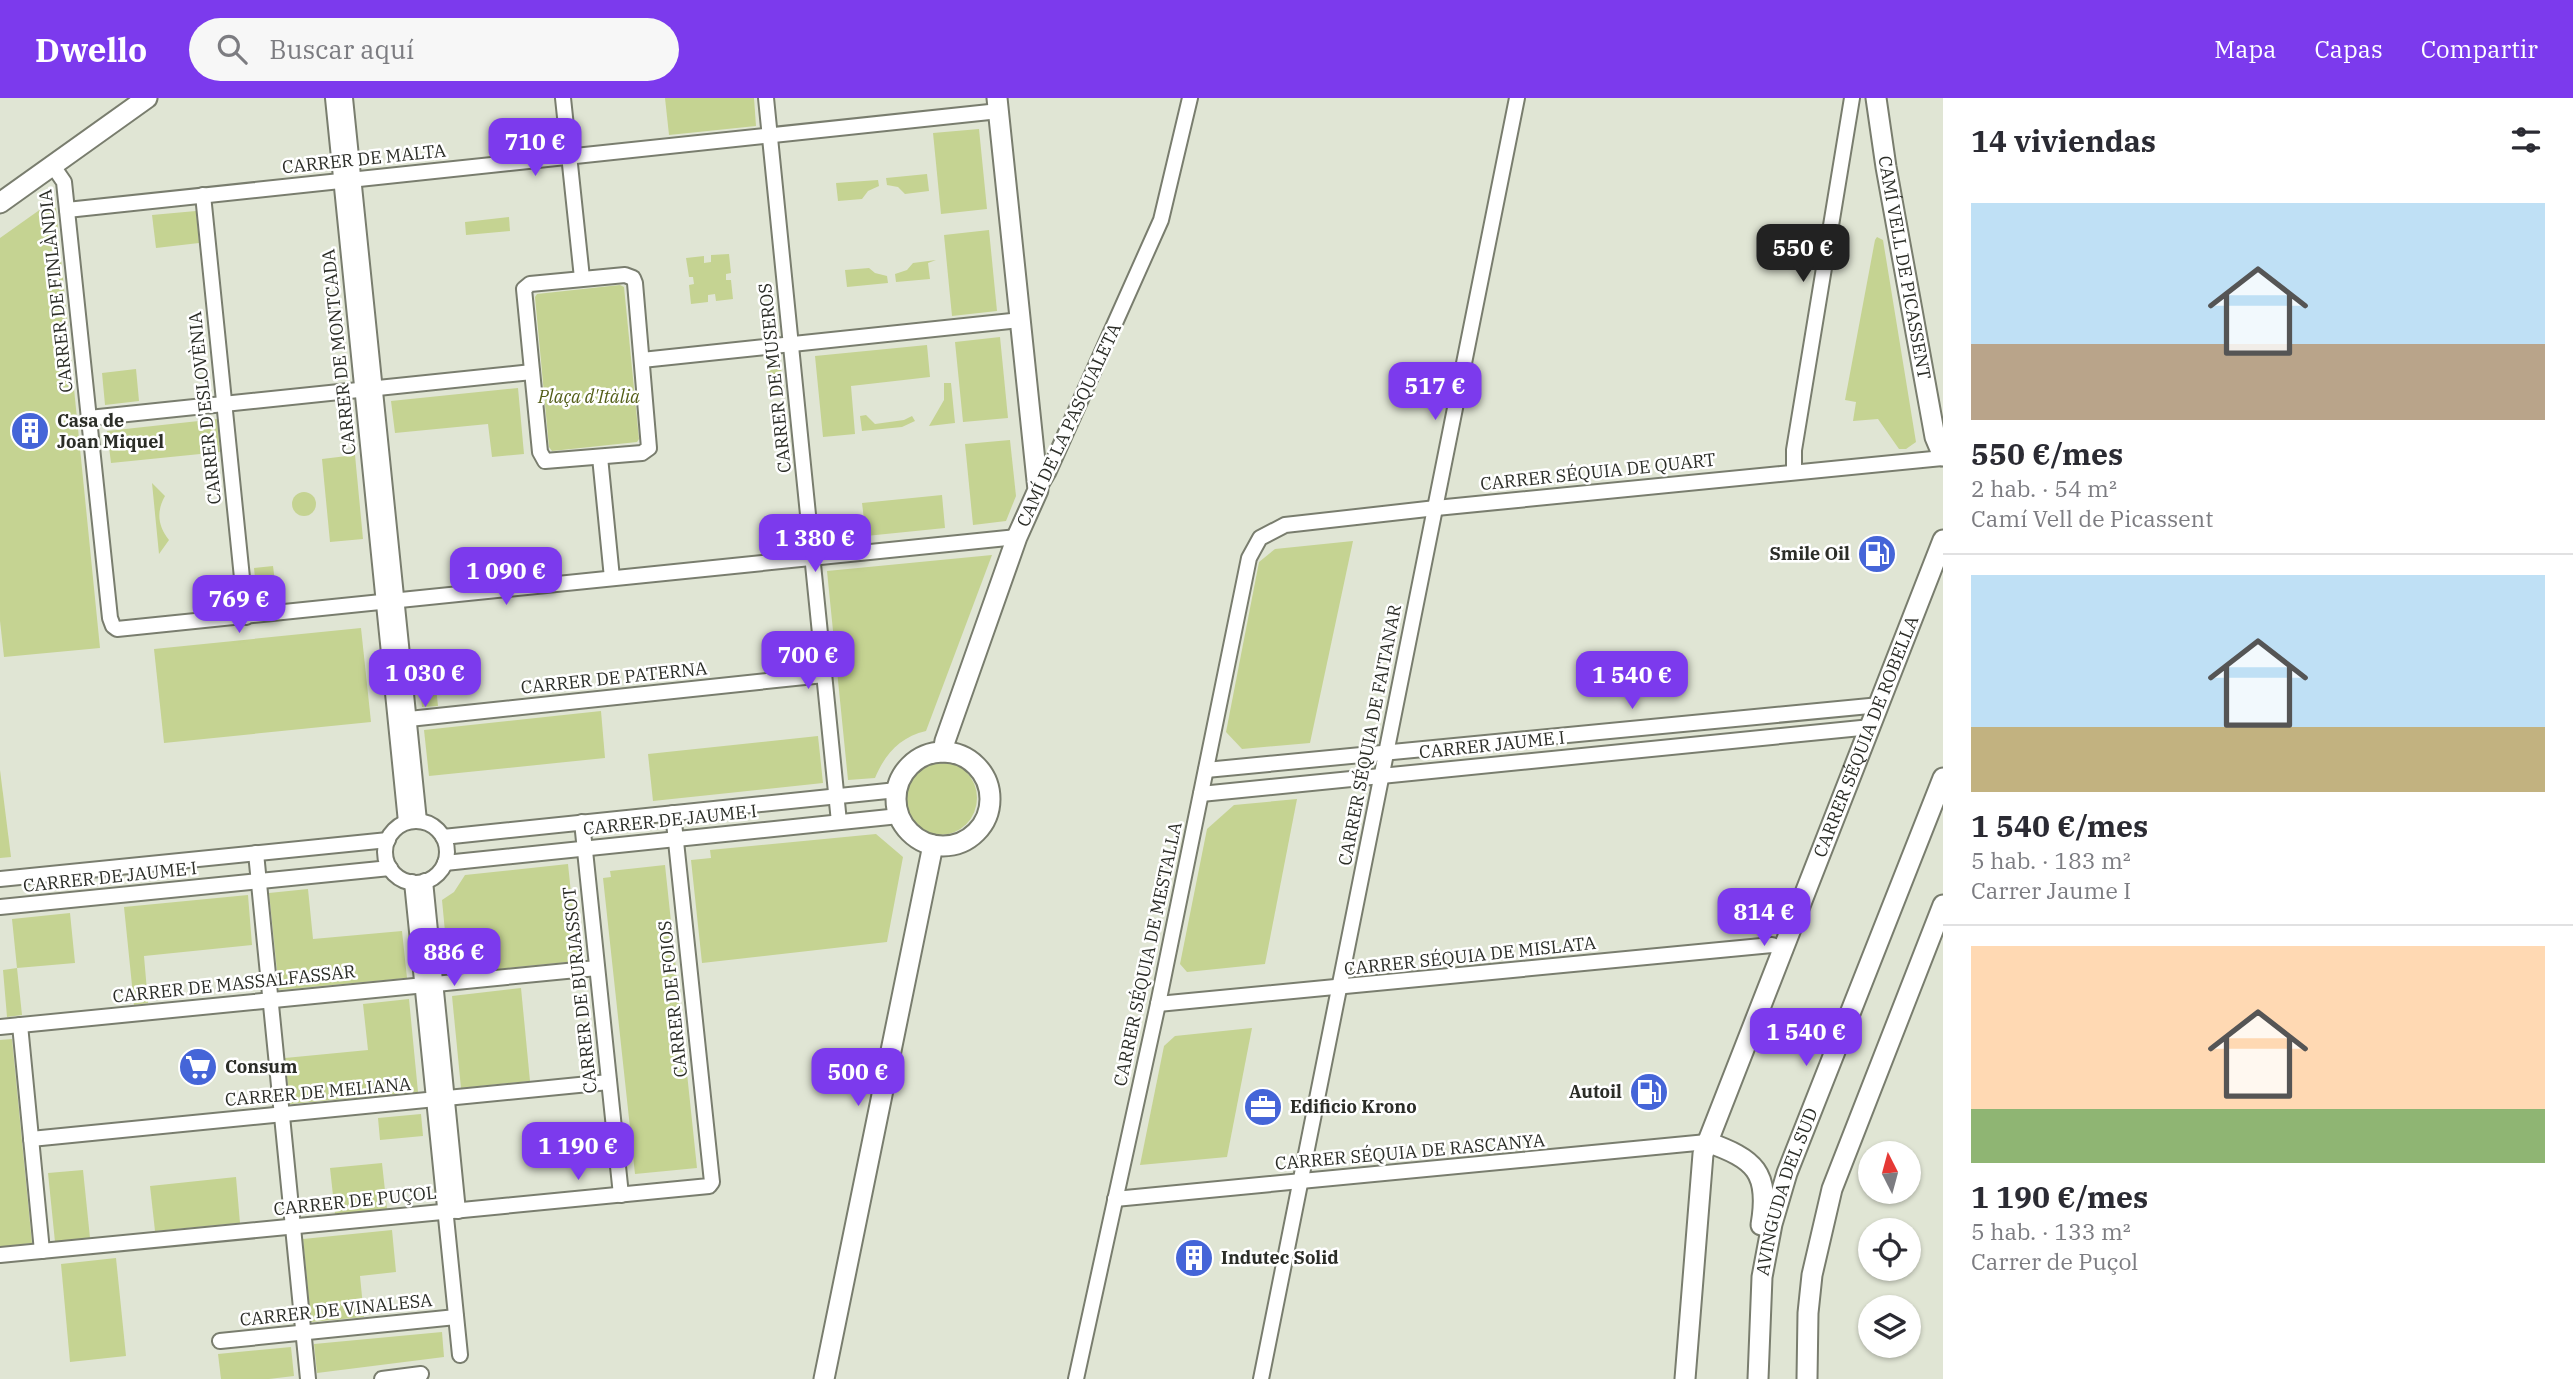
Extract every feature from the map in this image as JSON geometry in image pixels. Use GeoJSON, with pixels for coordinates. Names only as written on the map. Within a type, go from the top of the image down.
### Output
{"type":"FeatureCollection","features":[{"type":"Feature","properties":{"kind":"street"},"geometry":{"type":"LineString","coordinates":[[0,204],[147,98]]}},
{"type":"Feature","properties":{"kind":"street","name":"CARRER DE MONTCADA"},"geometry":{"type":"LineString","coordinates":[[332,98],[347,180],[390,602]]}},
{"type":"Feature","properties":{"kind":"street","name":"CARRER DE MONTCADA"},"geometry":{"type":"LineString","coordinates":[[345,98],[347,180]]}},
{"type":"Feature","properties":{"kind":"street"},"geometry":{"type":"LineString","coordinates":[[563,98],[582,278]]}},
{"type":"Feature","properties":{"kind":"street","name":"CARRER DE MUSEROS"},"geometry":{"type":"LineString","coordinates":[[766,98],[839,822]]}},
{"type":"Feature","properties":{"kind":"street","name":"CAMÍ DE LA PASQUALETA"},"geometry":{"type":"LineString","coordinates":[[943,752],[1017,537],[1161,220],[1190,98]]}},
{"type":"Feature","properties":{"kind":"street","name":"CARRER SÉQUIA DE FAITANAR"},"geometry":{"type":"LineString","coordinates":[[1261,1379],[1517,98]]}},
{"type":"Feature","properties":{"kind":"street"},"geometry":{"type":"LineString","coordinates":[[1794,471],[1794,450],[1852,98]]}},
{"type":"Feature","properties":{"kind":"street","name":"CAMÍ VELL DE PICASSENT"},"geometry":{"type":"LineString","coordinates":[[1876,98],[1935,437],[1943,457]]}},
{"type":"Feature","properties":{"kind":"street"},"geometry":{"type":"LineString","coordinates":[[998,105],[1038,490]]}},
{"type":"Feature","properties":{"kind":"street","name":"CARRER DE MALTA"},"geometry":{"type":"LineString","coordinates":[[67,210],[769,135],[998,105]]}},
{"type":"Feature","properties":{"kind":"street"},"geometry":{"type":"LineString","coordinates":[[1849,117],[1879,119]]}},
{"type":"Feature","properties":{"kind":"street","name":"CARRER DE FINLÀNDIA"},"geometry":{"type":"LineString","coordinates":[[52,166],[64,182],[111,624],[120,630],[246,617]]}},
{"type":"Feature","properties":{"kind":"street","name":"CARRER D'ESLOVÈNIA"},"geometry":{"type":"LineString","coordinates":[[203,195],[246,617]]}},
{"type":"Feature","properties":{"kind":"street"},"geometry":{"type":"LineString","coordinates":[[625,275],[633,278],[642,360],[649,447],[642,453],[550,462],[542,459],[524,289],[530,284],[582,278],[625,275]]}},
{"type":"Feature","properties":{"kind":"street"},"geometry":{"type":"LineString","coordinates":[[642,360],[1020,320]]}},
{"type":"Feature","properties":{"kind":"street"},"geometry":{"type":"LineString","coordinates":[[89,418],[532,372]]}},
{"type":"Feature","properties":{"kind":"street"},"geometry":{"type":"LineString","coordinates":[[600,457],[612,578]]}},
{"type":"Feature","properties":{"kind":"street","name":"CARRER SÉQUIA DE QUART"},"geometry":{"type":"LineString","coordinates":[[1259,538],[1285,525],[1943,457]]}},
{"type":"Feature","properties":{"kind":"street"},"geometry":{"type":"LineString","coordinates":[[246,617],[1017,537]]}},
{"type":"Feature","properties":{"kind":"street","name":"CARRER SÉQUIA DE MESTALLA"},"geometry":{"type":"LineString","coordinates":[[1076,1379],[1158,1004],[1249,558],[1259,538]]}},
{"type":"Feature","properties":{"kind":"street","name":"CARRER SÉQUIA DE ROBELLA"},"geometry":{"type":"LineString","coordinates":[[1685,1379],[1703,1154],[1785,950],[1943,540]]}},
{"type":"Feature","properties":{"kind":"street"},"geometry":{"type":"LineString","coordinates":[[390,602],[409,719],[413,822]]}},
{"type":"Feature","properties":{"kind":"street"},"geometry":{"type":"LineString","coordinates":[[390,602],[413,822]]}},
{"type":"Feature","properties":{"kind":"street","name":"CARRER DE PATERNA"},"geometry":{"type":"LineString","coordinates":[[409,719],[824,675]]}},
{"type":"Feature","properties":{"kind":"street","name":"CARRER JAUME I"},"geometry":{"type":"LineString","coordinates":[[1206,770],[1880,705]]}},
{"type":"Feature","properties":{"kind":"street","name":"CARRER JAUME I"},"geometry":{"type":"LineString","coordinates":[[1201,794],[1871,727]]}},
{"type":"Feature","properties":{"kind":"street"},"geometry":{"type":"LineString","coordinates":[[943,752],[959,754],[972,762],[983,774],[989,788],[990,804],[986,819],[977,832],[964,841],[933,845],[919,839],[907,829],[899,816],[897,790],[902,775],[913,762],[927,754],[943,752]]}},
{"type":"Feature","properties":{"kind":"street","name":"AVINGUDA DEL SUD"},"geometry":{"type":"LineString","coordinates":[[1758,1379],[1762,1277],[1772,1224],[1791,1163],[1943,778]]}},
{"type":"Feature","properties":{"kind":"street","name":"CARRER DE JAUME I"},"geometry":{"type":"LineString","coordinates":[[443,836],[897,790]]}},
{"type":"Feature","properties":{"kind":"street","name":"CARRER DE FOIOS"},"geometry":{"type":"LineString","coordinates":[[673,813],[712,1182]]}},
{"type":"Feature","properties":{"kind":"street","name":"CARRER DE JAUME I"},"geometry":{"type":"LineString","coordinates":[[445,863],[899,816]]}},
{"type":"Feature","properties":{"kind":"street"},"geometry":{"type":"LineString","coordinates":[[413,822],[429,823],[443,836],[447,854],[445,863],[434,877],[419,882],[401,878],[390,868],[385,850],[392,832],[413,822]]}},
{"type":"Feature","properties":{"kind":"street","name":"CARRER DE BURJASSOT"},"geometry":{"type":"LineString","coordinates":[[582,822],[621,1195]]}},
{"type":"Feature","properties":{"kind":"street","name":"CARRER DE JAUME I"},"geometry":{"type":"LineString","coordinates":[[0,879],[388,841]]}},
{"type":"Feature","properties":{"kind":"street"},"geometry":{"type":"LineString","coordinates":[[824,1379],[933,845]]}},
{"type":"Feature","properties":{"kind":"street"},"geometry":{"type":"LineString","coordinates":[[256,853],[308,1379]]}},
{"type":"Feature","properties":{"kind":"street","name":"CARRER DE JAUME I"},"geometry":{"type":"LineString","coordinates":[[0,907],[390,868]]}},
{"type":"Feature","properties":{"kind":"street"},"geometry":{"type":"LineString","coordinates":[[419,882],[452,1211],[460,1355]]}},
{"type":"Feature","properties":{"kind":"street"},"geometry":{"type":"LineString","coordinates":[[1807,1379],[1808,1313],[1812,1275],[1832,1189],[1943,905]]}},
{"type":"Feature","properties":{"kind":"street","name":"CARRER SÉQUIA DE MISLATA"},"geometry":{"type":"LineString","coordinates":[[1158,1004],[1772,945],[1785,950]]}},
{"type":"Feature","properties":{"kind":"street","name":"CARRER DE MASSALFASSAR"},"geometry":{"type":"LineString","coordinates":[[0,1027],[597,968]]}},
{"type":"Feature","properties":{"kind":"street"},"geometry":{"type":"LineString","coordinates":[[20,1025],[42,1251]]}},
{"type":"Feature","properties":{"kind":"street","name":"CARRER DE MELIANA"},"geometry":{"type":"LineString","coordinates":[[31,1139],[609,1082]]}},
{"type":"Feature","properties":{"kind":"street"},"geometry":{"type":"LineString","coordinates":[[1707,1142],[1731,1151],[1757,1169],[1763,1185],[1765,1204],[1758,1247],[1762,1277]]}},
{"type":"Feature","properties":{"kind":"street","name":"CARRER SÉQUIA DE RASCANYA"},"geometry":{"type":"LineString","coordinates":[[1115,1199],[1707,1142]]}},
{"type":"Feature","properties":{"kind":"street","name":"CARRER DE PUÇOL"},"geometry":{"type":"LineString","coordinates":[[0,1255],[705,1187],[712,1182]]}},
{"type":"Feature","properties":{"kind":"street","name":"CARRER DE VINALESA"},"geometry":{"type":"LineString","coordinates":[[220,1341],[456,1317]]}},
{"type":"Feature","properties":{"kind":"street"},"geometry":{"type":"LineString","coordinates":[[382,1379],[421,1374]]}},
{"type":"Feature","properties":{"kind":"green space"},"geometry":{"type":"Polygon","coordinates":[[[665,98],[754,98],[756,126],[669,135],[665,98]]]}},
{"type":"Feature","properties":{"kind":"green space"},"geometry":{"type":"Polygon","coordinates":[[[979,129],[987,209],[941,214],[933,133],[979,129]]]}},
{"type":"Feature","properties":{"kind":"green space"},"geometry":{"type":"Polygon","coordinates":[[[927,174],[929,191],[905,194],[898,187],[887,185],[886,178],[927,174]]]}},
{"type":"Feature","properties":{"kind":"green space"},"geometry":{"type":"Polygon","coordinates":[[[878,180],[879,186],[868,191],[862,199],[838,201],[836,183],[878,180]]]}},
{"type":"Feature","properties":{"kind":"green space"},"geometry":{"type":"Polygon","coordinates":[[[55,199],[100,648],[4,657],[0,621],[0,238],[55,199]]]}},
{"type":"Feature","properties":{"kind":"green space"},"geometry":{"type":"Polygon","coordinates":[[[196,211],[199,243],[156,248],[152,215],[196,211]]]}},
{"type":"Feature","properties":{"kind":"green space"},"geometry":{"type":"Polygon","coordinates":[[[509,217],[510,231],[466,235],[465,222],[509,217]]]}},
{"type":"Feature","properties":{"kind":"green space"},"geometry":{"type":"Polygon","coordinates":[[[989,230],[997,311],[952,316],[944,235],[989,230]]]}},
{"type":"Feature","properties":{"kind":"green space"},"geometry":{"type":"Polygon","coordinates":[[[1877,237],[1883,240],[1916,442],[1906,449],[1899,449],[1878,419],[1853,421],[1856,402],[1845,400],[1877,237]]]}},
{"type":"Feature","properties":{"kind":"green space"},"geometry":{"type":"Polygon","coordinates":[[[729,254],[731,273],[726,274],[726,280],[731,280],[733,299],[716,301],[715,294],[708,295],[708,302],[691,304],[689,285],[694,284],[693,277],[689,277],[686,258],[704,256],[704,263],[711,262],[711,255],[729,254]]]}},
{"type":"Feature","properties":{"kind":"green space"},"geometry":{"type":"Polygon","coordinates":[[[936,260],[928,263],[930,279],[896,282],[895,274],[907,270],[913,263],[936,260]]]}},
{"type":"Feature","properties":{"kind":"green space"},"geometry":{"type":"Polygon","coordinates":[[[869,268],[875,273],[887,276],[888,283],[847,287],[845,270],[869,268]]]}},
{"type":"Feature","properties":{"kind":"green space","name":"Plaça d'Itàlia"},"geometry":{"type":"Polygon","coordinates":[[[620,285],[624,287],[639,439],[637,442],[552,451],[549,447],[535,297],[537,294],[620,285]]]}},
{"type":"Feature","properties":{"kind":"green space"},"geometry":{"type":"Polygon","coordinates":[[[1000,337],[1008,418],[963,422],[955,342],[1000,337]]]}},
{"type":"Feature","properties":{"kind":"green space"},"geometry":{"type":"Polygon","coordinates":[[[927,345],[930,377],[851,386],[855,434],[823,437],[815,356],[927,345]]]}},
{"type":"Feature","properties":{"kind":"green space"},"geometry":{"type":"Polygon","coordinates":[[[780,360],[784,392],[769,394],[766,362],[780,360]]]}},
{"type":"Feature","properties":{"kind":"green space"},"geometry":{"type":"Polygon","coordinates":[[[136,369],[139,401],[105,405],[102,373],[136,369]]]}},
{"type":"Feature","properties":{"kind":"green space"},"geometry":{"type":"Polygon","coordinates":[[[944,383],[951,383],[955,423],[929,426],[944,400],[944,383]]]}},
{"type":"Feature","properties":{"kind":"green space"},"geometry":{"type":"Polygon","coordinates":[[[518,388],[524,454],[492,457],[488,424],[395,433],[391,401],[518,388]]]}},
{"type":"Feature","properties":{"kind":"green space"},"geometry":{"type":"Polygon","coordinates":[[[866,415],[875,424],[904,420],[912,416],[915,421],[902,427],[862,431],[860,416],[866,415]]]}},
{"type":"Feature","properties":{"kind":"green space"},"geometry":{"type":"Polygon","coordinates":[[[217,419],[220,452],[111,463],[107,431],[217,419]]]}},
{"type":"Feature","properties":{"kind":"green space"},"geometry":{"type":"Polygon","coordinates":[[[1010,440],[1016,496],[1006,521],[973,525],[965,444],[1010,440]]]}},
{"type":"Feature","properties":{"kind":"green space"},"geometry":{"type":"Polygon","coordinates":[[[355,455],[363,539],[330,542],[322,459],[355,455]]]}},
{"type":"Feature","properties":{"kind":"green space"},"geometry":{"type":"Polygon","coordinates":[[[152,483],[165,496],[160,508],[160,519],[162,529],[169,540],[159,554],[152,483]]]}},
{"type":"Feature","properties":{"kind":"green space"},"geometry":{"type":"Polygon","coordinates":[[[304,492],[313,495],[316,504],[313,513],[304,516],[295,513],[292,504],[295,495],[304,492]]]}},
{"type":"Feature","properties":{"kind":"green space"},"geometry":{"type":"Polygon","coordinates":[[[942,495],[945,528],[866,536],[862,503],[942,495]]]}},
{"type":"Feature","properties":{"kind":"green space"},"geometry":{"type":"Polygon","coordinates":[[[1353,541],[1310,743],[1242,749],[1226,732],[1259,562],[1275,549],[1353,541]]]}},
{"type":"Feature","properties":{"kind":"green space"},"geometry":{"type":"Polygon","coordinates":[[[992,555],[926,731],[908,737],[894,748],[875,778],[848,780],[827,571],[992,555]]]}},
{"type":"Feature","properties":{"kind":"green space"},"geometry":{"type":"Polygon","coordinates":[[[273,566],[277,598],[257,600],[254,568],[273,566]]]}},
{"type":"Feature","properties":{"kind":"green space"},"geometry":{"type":"Polygon","coordinates":[[[361,628],[371,722],[164,743],[154,649],[361,628]]]}},
{"type":"Feature","properties":{"kind":"green space"},"geometry":{"type":"Polygon","coordinates":[[[433,659],[438,706],[422,707],[417,661],[433,659]]]}},
{"type":"Feature","properties":{"kind":"green space"},"geometry":{"type":"Polygon","coordinates":[[[601,711],[605,758],[429,776],[424,730],[601,711]]]}},
{"type":"Feature","properties":{"kind":"green space"},"geometry":{"type":"Polygon","coordinates":[[[818,736],[823,783],[653,801],[648,754],[818,736]]]}},
{"type":"Feature","properties":{"kind":"green space"},"geometry":{"type":"Polygon","coordinates":[[[940,761],[954,764],[966,772],[974,784],[977,798],[974,812],[966,824],[954,832],[940,835],[926,832],[914,824],[906,812],[903,798],[906,784],[914,772],[926,764],[940,761]]]}},
{"type":"Feature","properties":{"kind":"green space"},"geometry":{"type":"Polygon","coordinates":[[[0,770],[11,857],[0,858],[0,770]]]}},
{"type":"Feature","properties":{"kind":"green space"},"geometry":{"type":"Polygon","coordinates":[[[1297,799],[1265,964],[1187,972],[1180,964],[1207,829],[1234,805],[1297,799]]]}},
{"type":"Feature","properties":{"kind":"green space"},"geometry":{"type":"Polygon","coordinates":[[[876,834],[903,857],[887,942],[702,963],[691,860],[711,858],[710,850],[876,834]]]}},
{"type":"Feature","properties":{"kind":"green space"},"geometry":{"type":"Polygon","coordinates":[[[568,864],[578,961],[449,974],[442,900],[454,892],[465,875],[568,864]]]}},
{"type":"Feature","properties":{"kind":"green space"},"geometry":{"type":"Polygon","coordinates":[[[665,865],[697,1168],[635,1174],[603,878],[611,877],[610,871],[665,865]]]}},
{"type":"Feature","properties":{"kind":"green space"},"geometry":{"type":"Polygon","coordinates":[[[308,889],[313,939],[402,931],[407,978],[279,990],[269,893],[308,889]]]}},
{"type":"Feature","properties":{"kind":"green space"},"geometry":{"type":"Polygon","coordinates":[[[248,895],[252,945],[144,956],[148,1003],[134,1005],[124,907],[248,895]]]}},
{"type":"Feature","properties":{"kind":"green space"},"geometry":{"type":"Polygon","coordinates":[[[70,913],[75,963],[17,968],[12,919],[70,913]]]}},
{"type":"Feature","properties":{"kind":"green space"},"geometry":{"type":"Polygon","coordinates":[[[17,968],[22,1015],[7,1017],[3,970],[17,968]]]}},
{"type":"Feature","properties":{"kind":"green space"},"geometry":{"type":"Polygon","coordinates":[[[521,988],[530,1081],[461,1088],[452,996],[521,988]]]}},
{"type":"Feature","properties":{"kind":"green space"},"geometry":{"type":"Polygon","coordinates":[[[409,999],[418,1092],[290,1104],[285,1058],[368,1050],[363,1004],[409,999]]]}},
{"type":"Feature","properties":{"kind":"green space"},"geometry":{"type":"Polygon","coordinates":[[[1252,1028],[1227,1157],[1140,1165],[1164,1046],[1175,1036],[1252,1028]]]}},
{"type":"Feature","properties":{"kind":"green space"},"geometry":{"type":"Polygon","coordinates":[[[12,1039],[32,1243],[0,1247],[0,1040],[12,1039]]]}},
{"type":"Feature","properties":{"kind":"green space"},"geometry":{"type":"Polygon","coordinates":[[[421,1114],[423,1136],[380,1140],[378,1118],[421,1114]]]}},
{"type":"Feature","properties":{"kind":"green space"},"geometry":{"type":"Polygon","coordinates":[[[382,1163],[387,1209],[335,1214],[330,1168],[382,1163]]]}},
{"type":"Feature","properties":{"kind":"green space"},"geometry":{"type":"Polygon","coordinates":[[[83,1170],[90,1238],[55,1242],[48,1173],[83,1170]]]}},
{"type":"Feature","properties":{"kind":"green space"},"geometry":{"type":"Polygon","coordinates":[[[236,1177],[240,1223],[155,1231],[150,1186],[236,1177]]]}},
{"type":"Feature","properties":{"kind":"green space"},"geometry":{"type":"Polygon","coordinates":[[[392,1230],[396,1272],[360,1276],[364,1317],[311,1322],[303,1239],[392,1230]]]}},
{"type":"Feature","properties":{"kind":"green space"},"geometry":{"type":"Polygon","coordinates":[[[116,1258],[126,1356],[70,1362],[61,1264],[116,1258]]]}},
{"type":"Feature","properties":{"kind":"green space"},"geometry":{"type":"Polygon","coordinates":[[[442,1332],[444,1357],[317,1373],[314,1344],[442,1332]]]}},
{"type":"Feature","properties":{"kind":"green space"},"geometry":{"type":"Polygon","coordinates":[[[291,1347],[294,1376],[221,1379],[218,1354],[291,1347]]]}},
{"type":"Feature","properties":{"kind":"place","name":"Casa de Joan Miquel"},"geometry":{"type":"Point","coordinates":[30,431]}},
{"type":"Feature","properties":{"kind":"place","name":"Smile Oil"},"geometry":{"type":"Point","coordinates":[1877,554]}},
{"type":"Feature","properties":{"kind":"place","name":"Consum"},"geometry":{"type":"Point","coordinates":[198,1067]}},
{"type":"Feature","properties":{"kind":"place","name":"Autoil"},"geometry":{"type":"Point","coordinates":[1649,1092]}},
{"type":"Feature","properties":{"kind":"place","name":"Edificio Krono"},"geometry":{"type":"Point","coordinates":[1263,1107]}},
{"type":"Feature","properties":{"kind":"place","name":"Indutec Solid"},"geometry":{"type":"Point","coordinates":[1194,1258]}}]}
